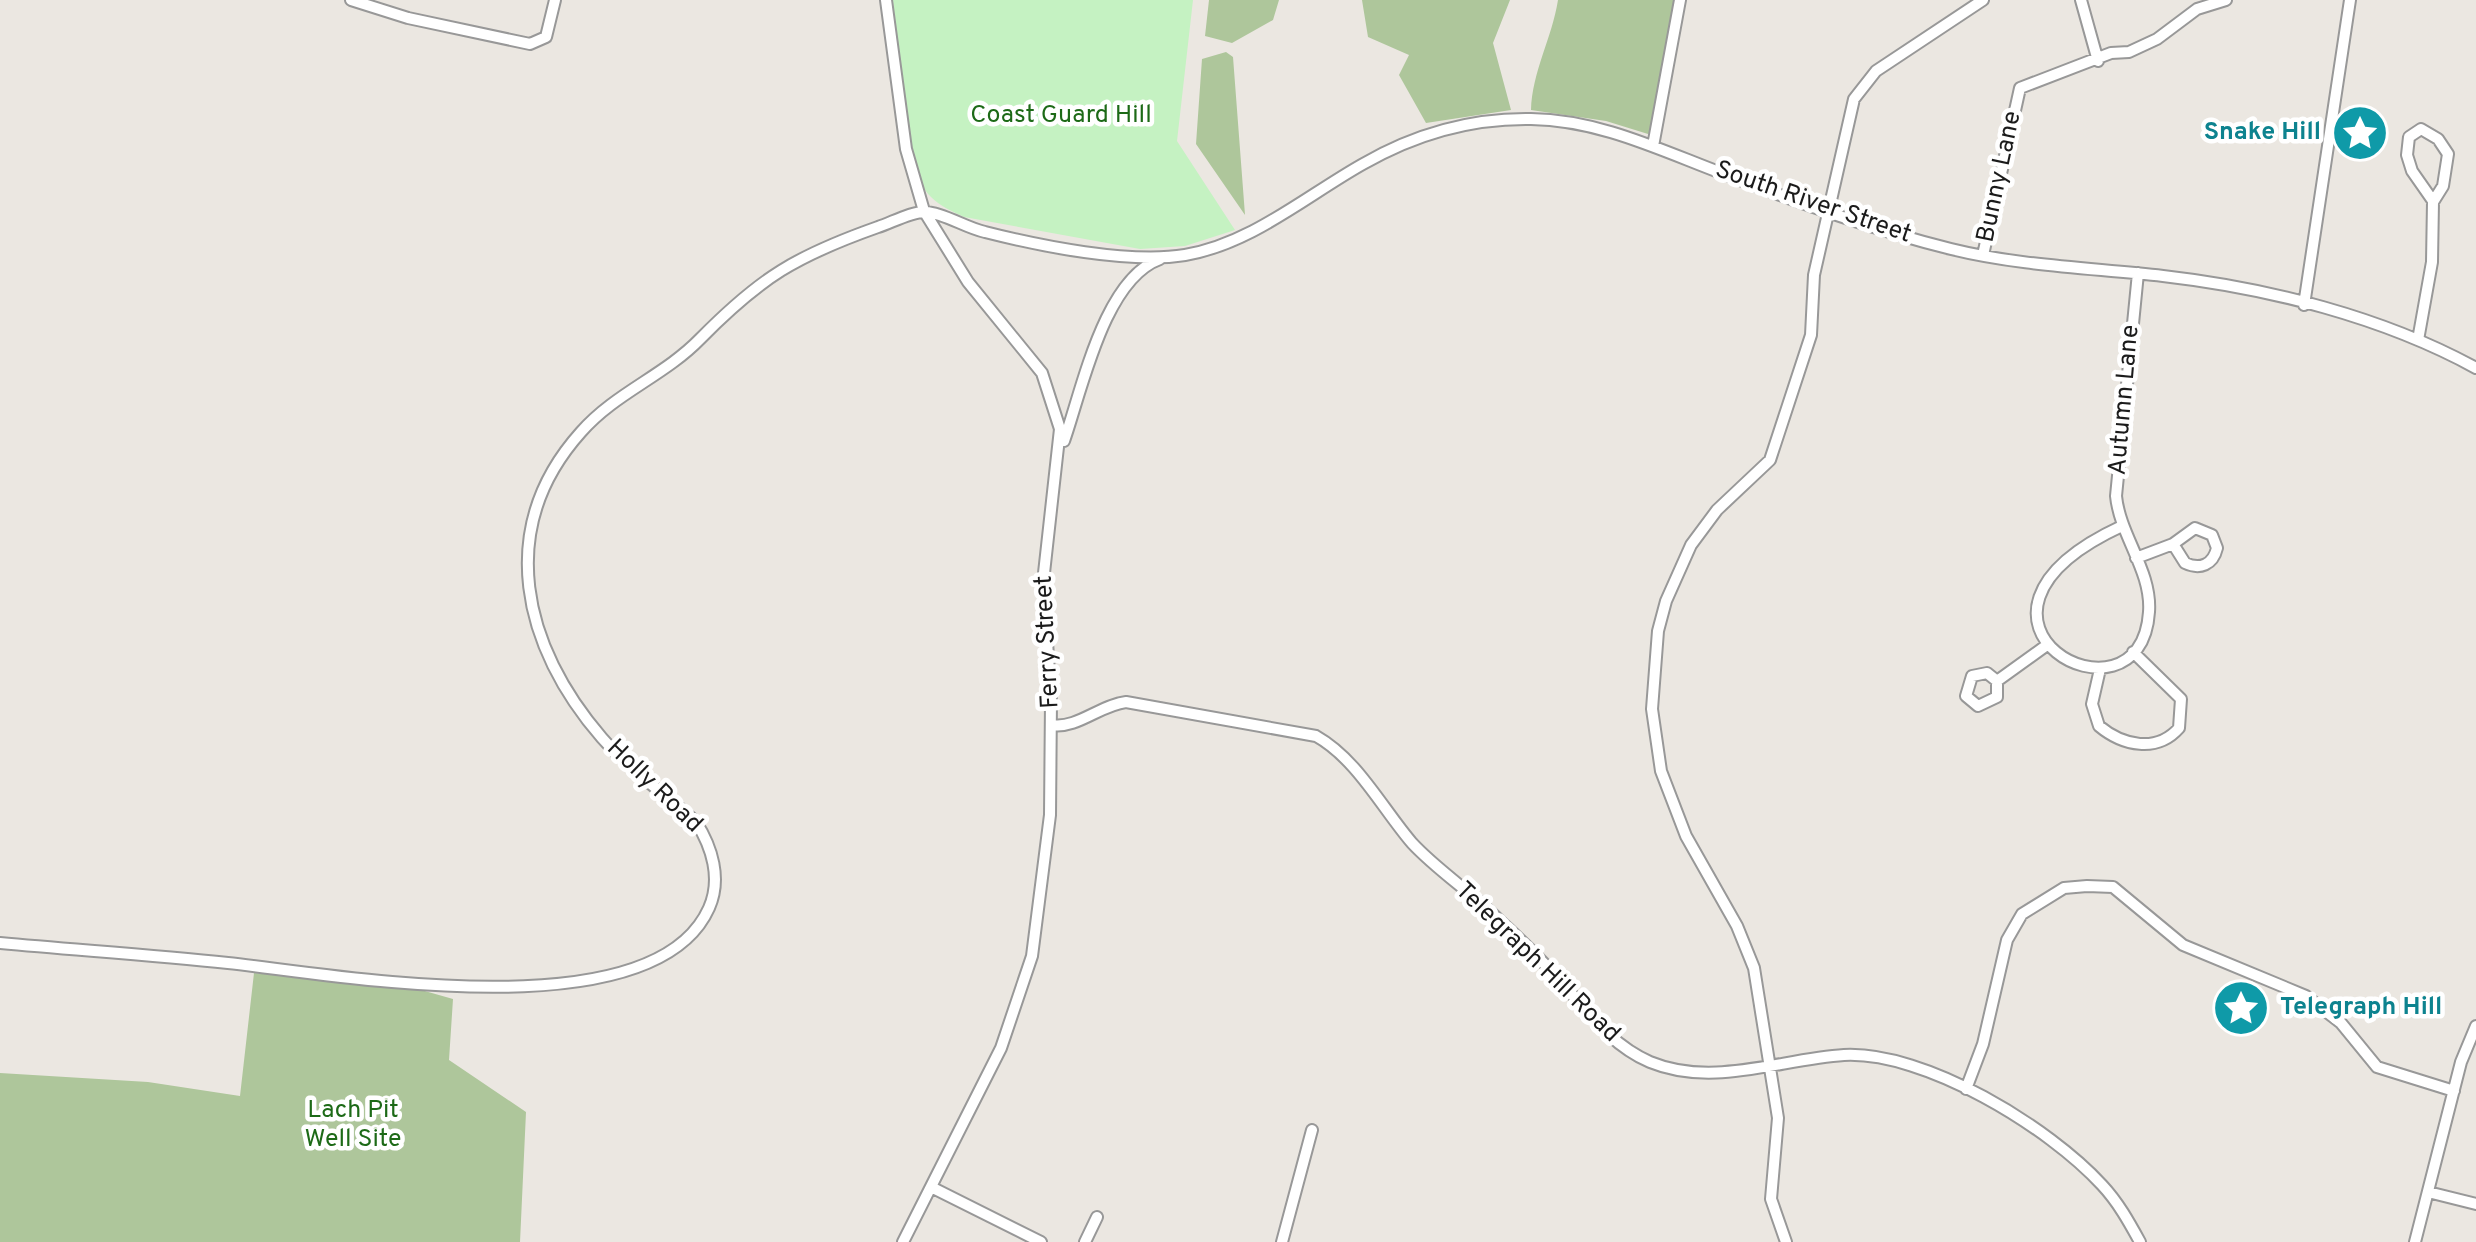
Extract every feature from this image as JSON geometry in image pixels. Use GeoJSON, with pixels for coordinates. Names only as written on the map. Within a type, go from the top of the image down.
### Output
{"type":"FeatureCollection","features":[{"type":"Feature","properties":{"kind":"street"},"geometry":{"type":"LineString","coordinates":[[352,0],[408,18],[540,44],[553,19],[555,0]]}},
{"type":"Feature","properties":{"kind":"street","name":"Ferry Street"},"geometry":{"type":"LineString","coordinates":[[886,0],[906,150],[924,211],[968,282],[1042,373],[1056,408],[1060,452],[1043,582],[1052,725],[1048,856],[1027,978],[1001,1048],[903,1242]]}},
{"type":"Feature","properties":{"kind":"street"},"geometry":{"type":"LineString","coordinates":[[1654,146],[1680,0]]}},
{"type":"Feature","properties":{"kind":"street"},"geometry":{"type":"LineString","coordinates":[[1786,1242],[1771,1199],[1778,1118],[1750,954],[1686,836],[1660,771],[1652,709],[1662,614],[1684,559],[1717,510],[1770,460],[1811,335],[1814,274],[1859,91],[1876,71],[1983,0]]}},
{"type":"Feature","properties":{"kind":"street"},"geometry":{"type":"LineString","coordinates":[[2081,0],[2098,61]]}},
{"type":"Feature","properties":{"kind":"street","name":"Bunny Lane"},"geometry":{"type":"LineString","coordinates":[[1984,255],[2020,88],[2157,40],[2197,9],[2226,0]]}},
{"type":"Feature","properties":{"kind":"street"},"geometry":{"type":"LineString","coordinates":[[2304,305],[2350,0]]}},
{"type":"Feature","properties":{"kind":"street","name":"South River Street"},"geometry":{"type":"LineString","coordinates":[[1060,452],[1115,302],[1146,264],[1242,236],[1388,150],[1462,125],[1558,120],[1620,133],[1830,211],[1984,255],[2198,281],[2304,305],[2418,340],[2476,368]]}},
{"type":"Feature","properties":{"kind":"street"},"geometry":{"type":"LineString","coordinates":[[2418,340],[2432,262],[2433,201],[2406,155],[2410,138],[2421,130],[2438,138],[2448,154],[2444,186],[2433,201]]}},
{"type":"Feature","properties":{"kind":"street","name":"South River Street"},"geometry":{"type":"LineString","coordinates":[[924,211],[991,234],[1100,251],[1171,256]]}},
{"type":"Feature","properties":{"kind":"street","name":"Holly Road"},"geometry":{"type":"LineString","coordinates":[[0,943],[475,990],[622,972],[653,964],[688,942],[712,902],[715,878],[706,837],[696,822],[619,756],[568,692],[529,604],[533,522],[545,485],[578,434],[626,392],[685,353],[759,282],[820,248],[924,211]]}},
{"type":"Feature","properties":{"kind":"street","name":"Autumn Lane"},"geometry":{"type":"LineString","coordinates":[[2134,652],[2144,636],[2150,609],[2136,558],[2122,526],[2118,472],[2138,274]]}},
{"type":"Feature","properties":{"kind":"street"},"geometry":{"type":"LineString","coordinates":[[2100,669],[2092,704],[2099,726],[2134,744],[2166,740],[2178,728],[2182,699],[2134,652],[2116,665],[2100,669],[2071,663],[2047,645],[2035,618],[2048,580],[2078,548],[2122,526]]}},
{"type":"Feature","properties":{"kind":"street"},"geometry":{"type":"LineString","coordinates":[[2136,558],[2173,544]]}},
{"type":"Feature","properties":{"kind":"street"},"geometry":{"type":"LineString","coordinates":[[1997,682],[2047,645]]}},
{"type":"Feature","properties":{"kind":"street","name":"Telegraph Hill Road"},"geometry":{"type":"LineString","coordinates":[[1052,725],[1068,725],[1107,704],[1126,702],[1316,736],[1339,752],[1423,855],[1494,915],[1613,1039],[1641,1057],[1675,1070],[1721,1074],[1769,1064],[1878,1056],[1966,1088],[2062,1148],[2102,1186],[2140,1242]]}},
{"type":"Feature","properties":{"kind":"street"},"geometry":{"type":"LineString","coordinates":[[1966,1088],[1984,1044],[2007,940],[2022,914],[2064,888],[2087,886],[2112,887],[2183,945],[2306,996],[2341,1023],[2377,1067],[2454,1091]]}},
{"type":"Feature","properties":{"kind":"street"},"geometry":{"type":"LineString","coordinates":[[2415,1242],[2465,1046],[2476,1026]]}},
{"type":"Feature","properties":{"kind":"street"},"geometry":{"type":"LineString","coordinates":[[1284,1242],[1312,1130]]}},
{"type":"Feature","properties":{"kind":"street"},"geometry":{"type":"LineString","coordinates":[[930,1187],[1042,1242]]}},
{"type":"Feature","properties":{"kind":"street"},"geometry":{"type":"LineString","coordinates":[[2428,1192],[2476,1204]]}},
{"type":"Feature","properties":{"kind":"street"},"geometry":{"type":"LineString","coordinates":[[1085,1242],[1098,1217]]}},
{"type":"Feature","properties":{"kind":"green space","name":"Coast Guard Hill"},"geometry":{"type":"Polygon","coordinates":[[[893,0],[1193,0],[1177,141],[1235,230],[1185,246],[1140,249],[964,217],[938,203],[920,180],[905,132],[893,0]]]}},
{"type":"Feature","properties":{"kind":"green space"},"geometry":{"type":"Polygon","coordinates":[[[1209,0],[1279,0],[1273,20],[1232,43],[1205,36],[1209,0]]]}},
{"type":"Feature","properties":{"kind":"green space"},"geometry":{"type":"Polygon","coordinates":[[[1362,0],[1510,0],[1493,43],[1511,110],[1426,123],[1399,75],[1409,55],[1368,37],[1362,0]]]}},
{"type":"Feature","properties":{"kind":"green space"},"geometry":{"type":"Polygon","coordinates":[[[1558,0],[1680,0],[1657,128],[1648,134],[1606,121],[1531,110],[1558,0]]]}},
{"type":"Feature","properties":{"kind":"green space"},"geometry":{"type":"Polygon","coordinates":[[[1226,52],[1233,57],[1245,215],[1196,144],[1202,59],[1226,52]]]}},
{"type":"Feature","properties":{"kind":"green space","name":"Lach Pit Well Site"},"geometry":{"type":"Polygon","coordinates":[[[254,973],[400,984],[453,999],[449,1060],[526,1112],[520,1242],[0,1242],[0,1073],[148,1082],[240,1096],[254,973]]]}},
{"type":"Feature","properties":{"kind":"place","name":"Snake Hill"},"geometry":{"type":"Point","coordinates":[2360,133]}},
{"type":"Feature","properties":{"kind":"place","name":"Telegraph Hill"},"geometry":{"type":"Point","coordinates":[2241,1008]}}]}
